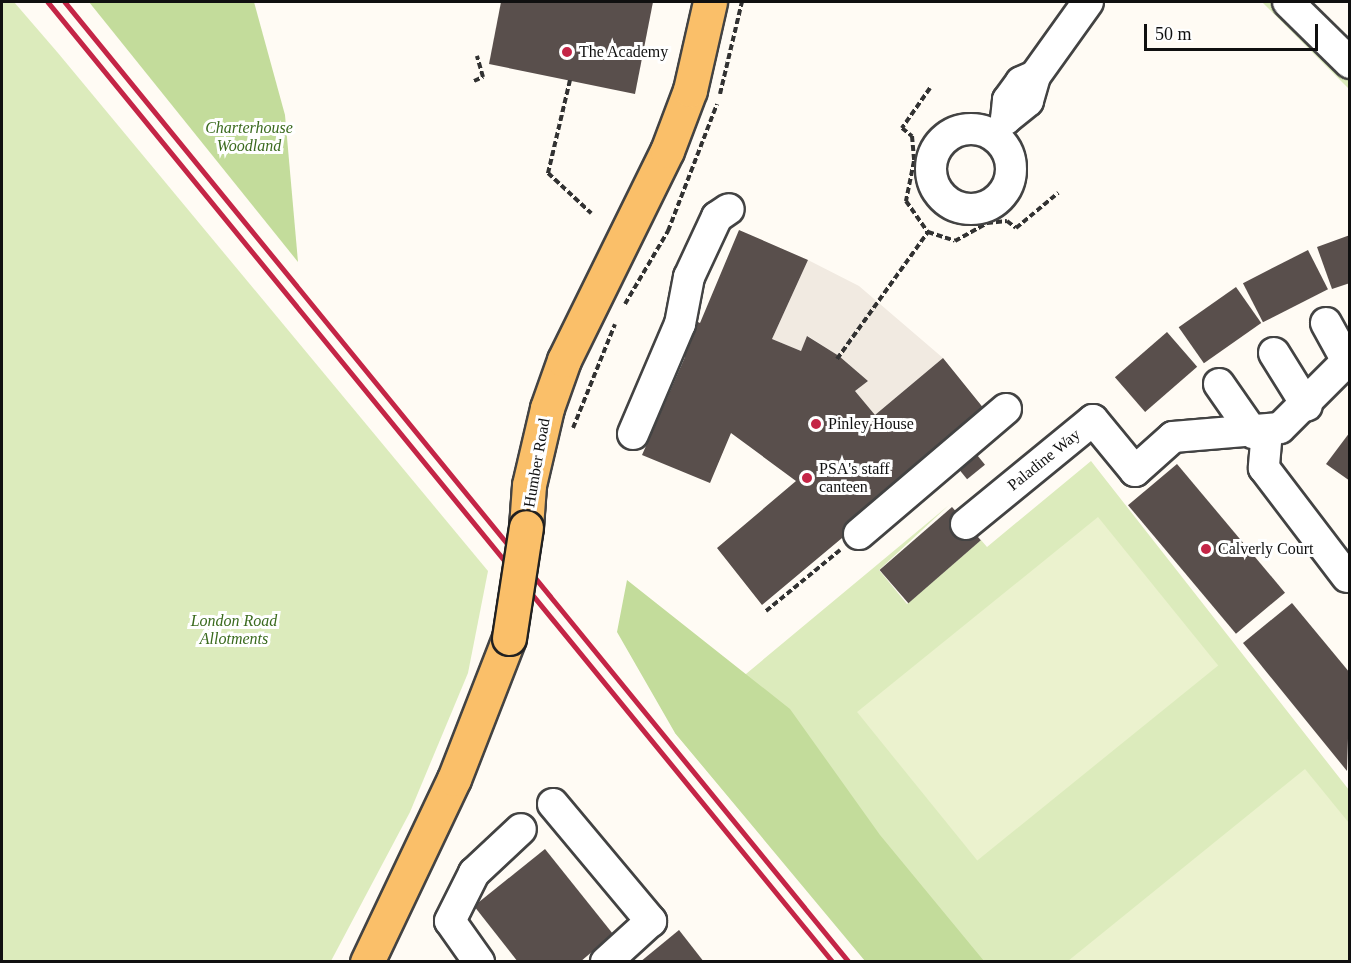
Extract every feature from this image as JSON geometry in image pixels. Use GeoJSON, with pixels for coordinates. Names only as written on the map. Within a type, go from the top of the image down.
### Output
{"type":"FeatureCollection","features":[{"type":"Feature","properties":{"kind":"main road","name":"Humber Road"},"geometry":{"type":"LineString","coordinates":[[367,962],[454,779],[509,638],[526,527],[529,485],[547,408],[564,360],[667,151],[690,90],[710,2]]}},
{"type":"Feature","properties":{"kind":"street"},"geometry":{"type":"LineString","coordinates":[[1000,127],[1028,101],[1035,76],[1088,2]]}},
{"type":"Feature","properties":{"kind":"street"},"geometry":{"type":"LineString","coordinates":[[1287,2],[1350,63]]}},
{"type":"Feature","properties":{"kind":"street"},"geometry":{"type":"LineString","coordinates":[[633,434],[681,324],[689,277],[717,217],[729,209]]}},
{"type":"Feature","properties":{"kind":"street"},"geometry":{"type":"LineString","coordinates":[[1326,323],[1348,360]]}},
{"type":"Feature","properties":{"kind":"street"},"geometry":{"type":"LineString","coordinates":[[1274,353],[1307,406]]}},
{"type":"Feature","properties":{"kind":"street","name":"Paladine Way"},"geometry":{"type":"LineString","coordinates":[[966,524],[1093,420],[1134,471],[1173,437],[1202,431],[1260,432],[1280,428],[1307,406],[1348,360]]}},
{"type":"Feature","properties":{"kind":"street"},"geometry":{"type":"LineString","coordinates":[[1219,384],[1260,432],[1264,468],[1347,577]]}},
{"type":"Feature","properties":{"kind":"street"},"geometry":{"type":"LineString","coordinates":[[859,534],[1006,409]]}},
{"type":"Feature","properties":{"kind":"street"},"geometry":{"type":"LineString","coordinates":[[553,804],[651,921],[606,962]]}},
{"type":"Feature","properties":{"kind":"street"},"geometry":{"type":"LineString","coordinates":[[479,962],[450,921],[474,873],[520,829]]}},
{"type":"Feature","properties":{"kind":"path"},"geometry":{"type":"LineString","coordinates":[[571,432],[619,314],[668,231],[701,156],[730,61],[742,2]]}},
{"type":"Feature","properties":{"kind":"path"},"geometry":{"type":"LineString","coordinates":[[474,81],[483,77],[477,56]]}},
{"type":"Feature","properties":{"kind":"path"},"geometry":{"type":"LineString","coordinates":[[570,80],[548,173],[591,213]]}},
{"type":"Feature","properties":{"kind":"path"},"geometry":{"type":"LineString","coordinates":[[930,88],[902,128],[912,136],[914,161],[906,201],[928,232],[954,241],[987,223],[1007,221],[1017,228],[1058,193]]}},
{"type":"Feature","properties":{"kind":"path"},"geometry":{"type":"LineString","coordinates":[[837,358],[928,232]]}},
{"type":"Feature","properties":{"kind":"path"},"geometry":{"type":"LineString","coordinates":[[766,610],[859,534]]}},
{"type":"Feature","properties":{"kind":"green space","name":"London Road Allotments"},"geometry":{"type":"Polygon","coordinates":[[[2,2],[14,2],[58,53],[488,571],[468,673],[410,812],[331,961],[2,961],[2,2]]]}},
{"type":"Feature","properties":{"kind":"green space","name":"Charterhouse Woodland"},"geometry":{"type":"Polygon","coordinates":[[[89,2],[254,2],[285,115],[298,262],[89,2]]]}},
{"type":"Feature","properties":{"kind":"green space"},"geometry":{"type":"Polygon","coordinates":[[[1262,2],[1277,2],[1349,75],[1349,89],[1262,2]]]}},
{"type":"Feature","properties":{"kind":"green space"},"geometry":{"type":"Polygon","coordinates":[[[1091,461],[1349,790],[1349,961],[867,961],[675,733],[949,505],[879,570],[907,604],[981,540],[987,547],[1091,461]]]}},
{"type":"Feature","properties":{"kind":"green space"},"geometry":{"type":"Polygon","coordinates":[[[1098,517],[1218,665],[977,861],[857,712],[1098,517]]]}},
{"type":"Feature","properties":{"kind":"green space"},"geometry":{"type":"Polygon","coordinates":[[[627,580],[790,709],[880,835],[984,961],[865,961],[675,733],[617,632],[627,580]]]}},
{"type":"Feature","properties":{"kind":"green space"},"geometry":{"type":"Polygon","coordinates":[[[1305,769],[1349,823],[1349,961],[1068,961],[1305,769]]]}},
{"type":"Feature","properties":{"kind":"shaded area"},"geometry":{"type":"Polygon","coordinates":[[[808,260],[859,286],[943,358],[875,415],[855,391],[868,381],[839,356],[808,336],[801,351],[772,339],[808,260]]]}},
{"type":"Feature","properties":{"kind":"building","name":"The Academy"},"geometry":{"type":"Polygon","coordinates":[[[501,2],[653,2],[635,94],[489,64],[501,2]]]}},
{"type":"Feature","properties":{"kind":"building","name":"Pinley House"},"geometry":{"type":"Polygon","coordinates":[[[739,230],[808,260],[772,339],[801,351],[807,336],[839,356],[868,381],[855,391],[875,415],[943,358],[989,415],[762,605],[717,548],[796,481],[731,433],[710,483],[642,455],[685,357],[679,354],[694,320],[700,323],[739,230]]]}},
{"type":"Feature","properties":{"kind":"building"},"geometry":{"type":"Polygon","coordinates":[[[1350,235],[1350,283],[1332,289],[1317,247],[1350,235]]]}},
{"type":"Feature","properties":{"kind":"building"},"geometry":{"type":"Polygon","coordinates":[[[1308,250],[1328,289],[1263,322],[1243,283],[1308,250]]]}},
{"type":"Feature","properties":{"kind":"building"},"geometry":{"type":"Polygon","coordinates":[[[1236,287],[1261,323],[1204,363],[1179,327],[1236,287]]]}},
{"type":"Feature","properties":{"kind":"building"},"geometry":{"type":"Polygon","coordinates":[[[1167,332],[1197,367],[1145,412],[1115,377],[1167,332]]]}},
{"type":"Feature","properties":{"kind":"building"},"geometry":{"type":"Polygon","coordinates":[[[1350,432],[1350,481],[1326,464],[1350,432]]]}},
{"type":"Feature","properties":{"kind":"building"},"geometry":{"type":"Polygon","coordinates":[[[973,450],[985,465],[967,479],[955,464],[973,450]]]}},
{"type":"Feature","properties":{"kind":"building","name":"Calverly Court"},"geometry":{"type":"Polygon","coordinates":[[[1177,464],[1285,593],[1236,634],[1128,505],[1177,464]]]}},
{"type":"Feature","properties":{"kind":"building"},"geometry":{"type":"Polygon","coordinates":[[[952,507],[981,540],[908,603],[880,570],[952,507]]]}},
{"type":"Feature","properties":{"kind":"building","name":"Calverly Court"},"geometry":{"type":"Polygon","coordinates":[[[1292,603],[1350,673],[1347,771],[1243,643],[1292,603]]]}},
{"type":"Feature","properties":{"kind":"building"},"geometry":{"type":"Polygon","coordinates":[[[545,849],[613,934],[580,962],[518,962],[474,906],[545,849]]]}},
{"type":"Feature","properties":{"kind":"building"},"geometry":{"type":"Polygon","coordinates":[[[679,930],[704,962],[640,962],[679,930]]]}},
{"type":"Feature","properties":{"kind":"railway"},"geometry":{"type":"LineString","coordinates":[[48,2],[833,962]]}},
{"type":"Feature","properties":{"kind":"railway"},"geometry":{"type":"LineString","coordinates":[[65,2],[849,962]]}},
{"type":"Feature","properties":{"kind":"place","name":"The Academy"},"geometry":{"type":"Point","coordinates":[567,52]}},
{"type":"Feature","properties":{"kind":"place","name":"Pinley House"},"geometry":{"type":"Point","coordinates":[816,424]}},
{"type":"Feature","properties":{"kind":"place","name":"PSA's staff canteen"},"geometry":{"type":"Point","coordinates":[807,478]}},
{"type":"Feature","properties":{"kind":"place","name":"Calverly Court"},"geometry":{"type":"Point","coordinates":[1206,549]}}]}
